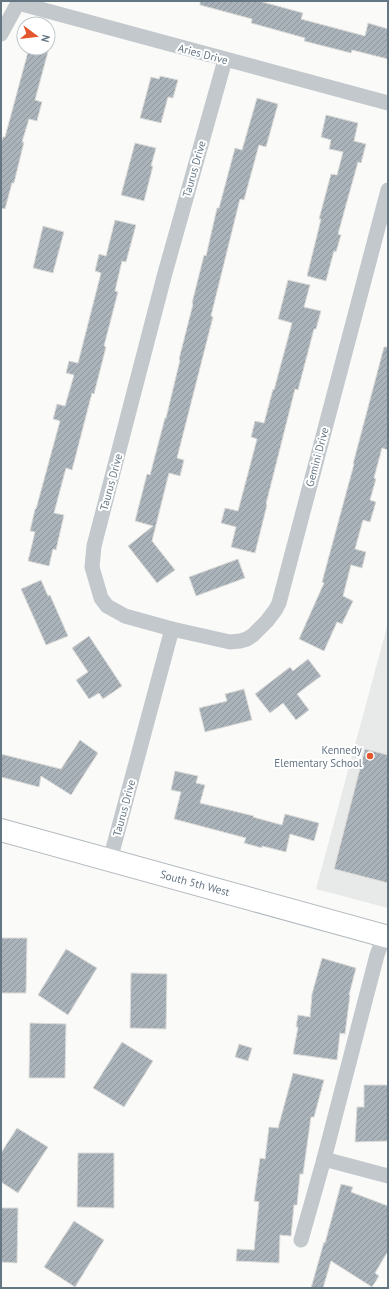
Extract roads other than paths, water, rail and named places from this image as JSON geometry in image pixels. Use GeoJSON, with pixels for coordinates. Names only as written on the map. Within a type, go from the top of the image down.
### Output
{"type":"FeatureCollection","features":[{"type":"Feature","properties":{"kind":"street"},"geometry":{"type":"LineString","coordinates":[[1,34],[18,2]]}},
{"type":"Feature","properties":{"kind":"street","name":"Aries Drive"},"geometry":{"type":"LineString","coordinates":[[18,2],[225,60],[388,103]]}},
{"type":"Feature","properties":{"kind":"street","name":"Taurus Drive"},"geometry":{"type":"LineString","coordinates":[[110,860],[172,629],[125,616],[107,606],[101,598],[92,567],[94,546],[163,280],[225,60]]}},
{"type":"Feature","properties":{"kind":"street","name":"Gemini Drive"},"geometry":{"type":"LineString","coordinates":[[172,629],[230,642],[240,641],[253,635],[279,604],[388,190]]}},
{"type":"Feature","properties":{"kind":"street","name":"South 5th West"},"geometry":{"type":"LineString","coordinates":[[1,830],[386,936]]}},
{"type":"Feature","properties":{"kind":"street"},"geometry":{"type":"LineString","coordinates":[[301,1240],[378,955],[386,936]]}},
{"type":"Feature","properties":{"kind":"street"},"geometry":{"type":"LineString","coordinates":[[324,1159],[388,1176]]}},
{"type":"Feature","properties":{"kind":"place","name":"Kennedy Elementary School"},"geometry":{"type":"Point","coordinates":[370,756]}}]}
